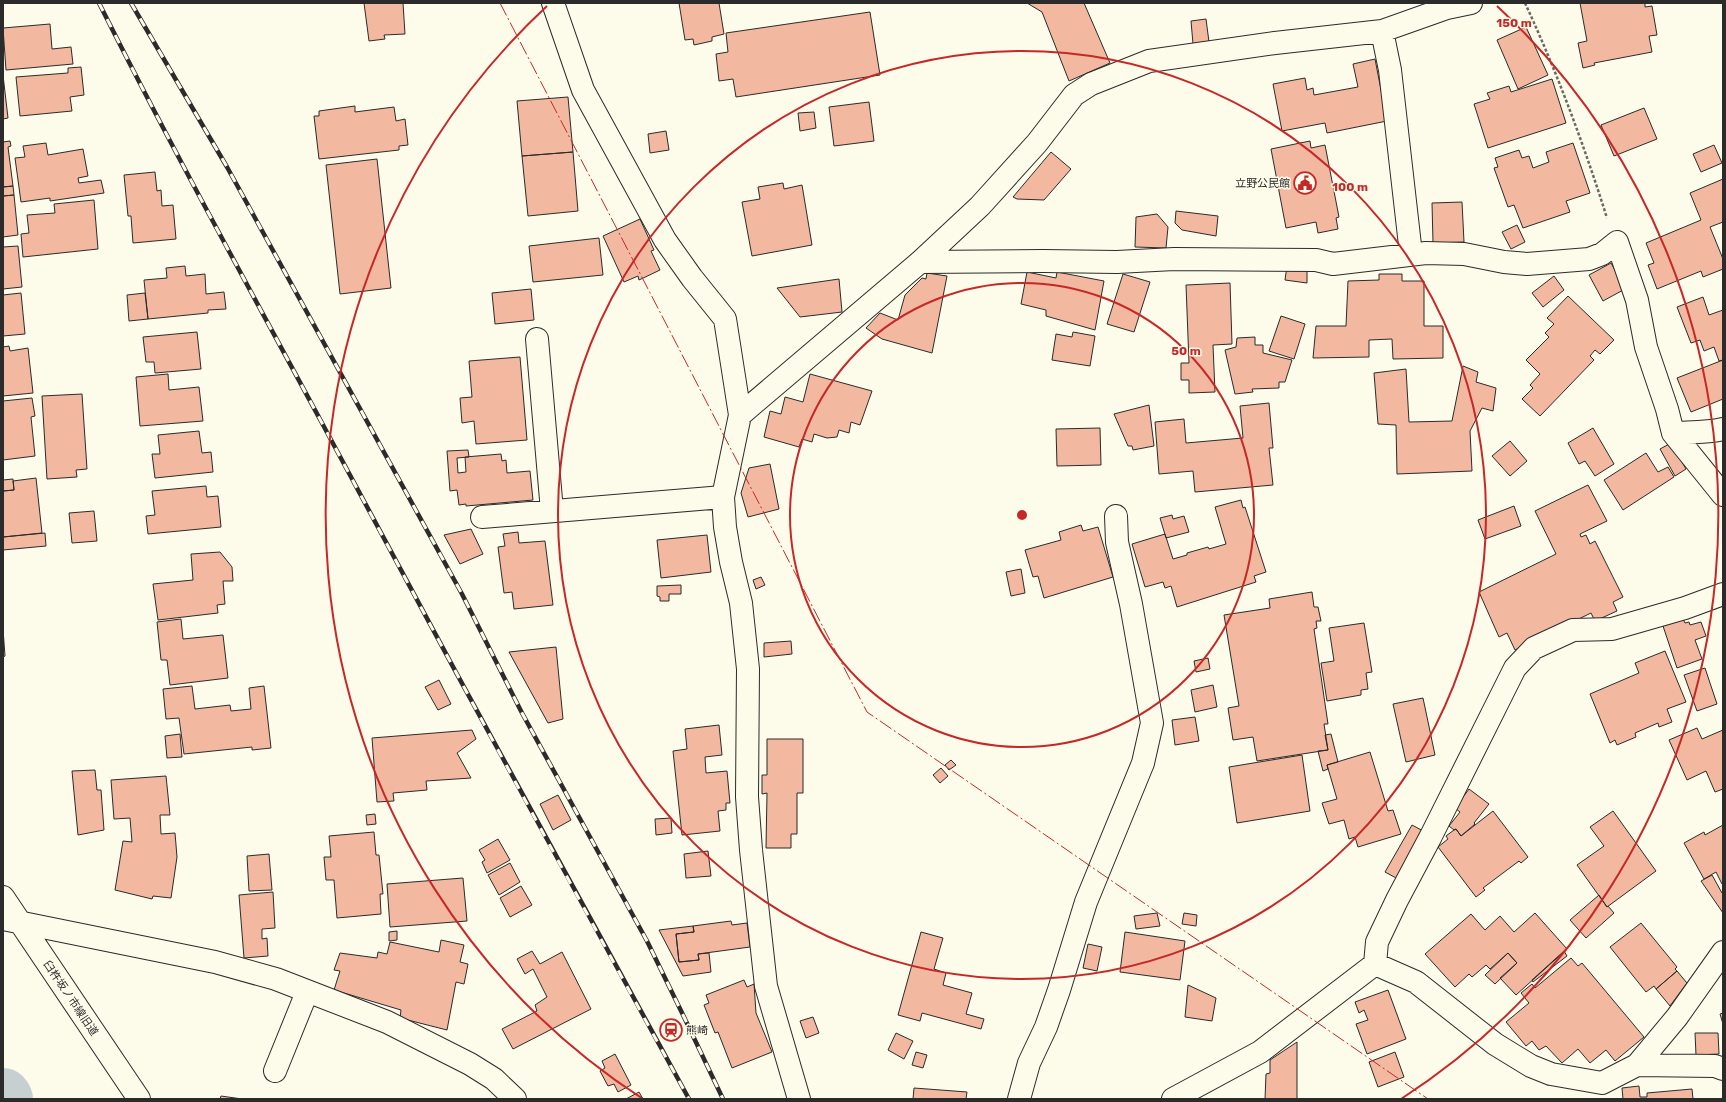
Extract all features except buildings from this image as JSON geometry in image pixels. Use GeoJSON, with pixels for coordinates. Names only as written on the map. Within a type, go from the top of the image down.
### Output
{"type":"FeatureCollection","features":[{"type":"Feature","properties":{"kind":"street"},"geometry":{"type":"LineString","coordinates":[[553,3],[572,62],[586,97],[666,240],[692,278],[725,319],[740,415],[724,497],[726,534],[741,603],[748,669],[747,797],[751,850],[766,986],[773,1014],[789,1060],[799,1099]]}},
{"type":"Feature","properties":{"kind":"street"},"geometry":{"type":"LineString","coordinates":[[740,415],[920,262],[980,206],[1037,143],[1074,95],[1091,84],[1149,61],[1275,43],[1382,31],[1447,5],[1471,3]]}},
{"type":"Feature","properties":{"kind":"street"},"geometry":{"type":"LineString","coordinates":[[1382,31],[1390,70],[1411,254]]}},
{"type":"Feature","properties":{"kind":"street"},"geometry":{"type":"LineString","coordinates":[[920,262],[1117,262],[1182,259],[1316,260],[1333,264],[1411,254],[1464,254],[1504,262],[1528,264],[1588,259],[1602,254],[1617,242],[1636,300],[1646,347],[1667,409],[1673,433],[1723,495]]}},
{"type":"Feature","properties":{"kind":"street"},"geometry":{"type":"LineString","coordinates":[[537,338],[552,511]]}},
{"type":"Feature","properties":{"kind":"street"},"geometry":{"type":"LineString","coordinates":[[1673,433],[1711,432],[1723,429]]}},
{"type":"Feature","properties":{"kind":"street"},"geometry":{"type":"LineString","coordinates":[[482,517],[724,497]]}},
{"type":"Feature","properties":{"kind":"street"},"geometry":{"type":"LineString","coordinates":[[1018,1099],[1029,1063],[1046,1027],[1059,990],[1086,902],[1143,763],[1152,723],[1131,604],[1117,542],[1116,516]]}},
{"type":"Feature","properties":{"kind":"street"},"geometry":{"type":"LineString","coordinates":[[1173,1099],[1260,1052],[1375,964],[1377,942],[1396,900],[1432,836],[1515,668],[1534,648],[1573,630],[1612,628],[1685,608],[1723,594]]}},
{"type":"Feature","properties":{"kind":"street","name":"臼杵坂ノ市線旧道"},"geometry":{"type":"LineString","coordinates":[[3,897],[11,920],[139,1099]]}},
{"type":"Feature","properties":{"kind":"street"},"geometry":{"type":"LineString","coordinates":[[11,920],[215,962],[276,979],[304,999],[387,1022],[470,1064],[494,1079],[514,1099]]}},
{"type":"Feature","properties":{"kind":"street"},"geometry":{"type":"LineString","coordinates":[[1375,964],[1416,982],[1494,1044],[1531,1066],[1602,1091],[1637,1065],[1677,1017],[1723,952]]}},
{"type":"Feature","properties":{"kind":"street"},"geometry":{"type":"LineString","coordinates":[[275,1071],[304,999]]}},
{"type":"Feature","properties":{"kind":"street"},"geometry":{"type":"LineString","coordinates":[[1637,1065],[1715,1066],[1723,1069]]}},
{"type":"Feature","properties":{"kind":"path"},"geometry":{"type":"LineString","coordinates":[[1525,3],[1543,43],[1570,111],[1611,232],[1617,242]]}},
{"type":"Feature","properties":{"kind":"railway"},"geometry":{"type":"LineString","coordinates":[[99,3],[209,214],[504,762],[689,1099]]}},
{"type":"Feature","properties":{"kind":"railway"},"geometry":{"type":"LineString","coordinates":[[131,3],[227,167],[462,594],[522,713],[647,941],[723,1099]]}},
{"type":"Feature","properties":{"kind":"power"},"geometry":{"type":"LineString","coordinates":[[500,3],[867,712],[1428,1099]]}},
{"type":"Feature","properties":{"kind":"place","name":"立野公民館"},"geometry":{"type":"Point","coordinates":[1305,183]}},
{"type":"Feature","properties":{"kind":"place","name":"熊崎"},"geometry":{"type":"Point","coordinates":[671,1030]}}]}
